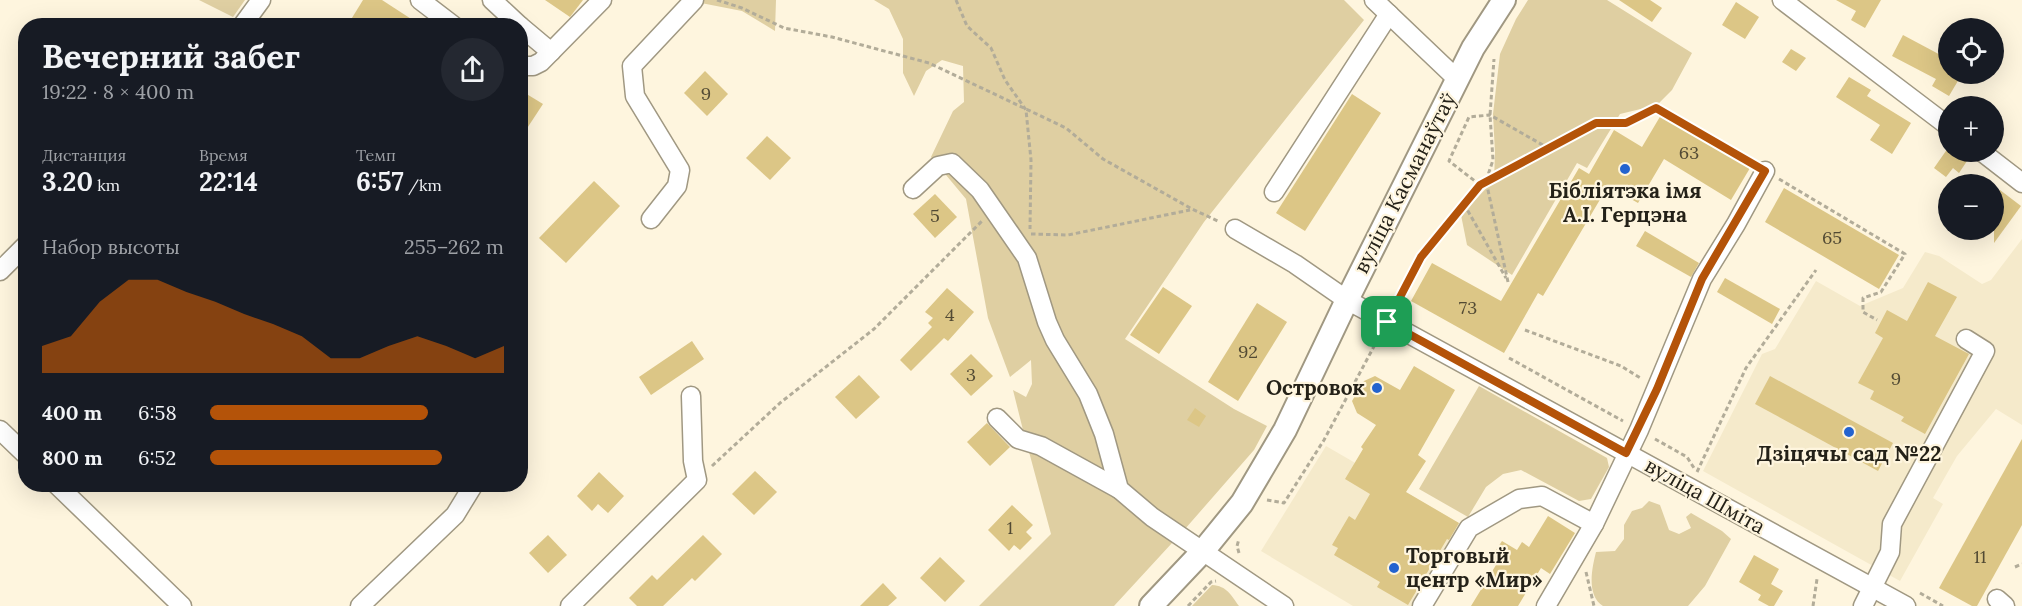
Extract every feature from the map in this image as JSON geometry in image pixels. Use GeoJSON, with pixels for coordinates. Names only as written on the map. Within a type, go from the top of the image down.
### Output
{"type":"FeatureCollection","features":[{"type":"Feature","properties":{"kind":"main road","name":"вуліца Касманаўтаў"},"geometry":{"type":"LineString","coordinates":[[1151,606],[1203,551],[1242,503],[1285,430],[1457,79],[1473,48],[1504,0]]}},
{"type":"Feature","properties":{"kind":"street"},"geometry":{"type":"LineString","coordinates":[[248,18],[261,0]]}},
{"type":"Feature","properties":{"kind":"street"},"geometry":{"type":"LineString","coordinates":[[420,0],[444,18]]}},
{"type":"Feature","properties":{"kind":"street"},"geometry":{"type":"LineString","coordinates":[[492,0],[511,18]]}},
{"type":"Feature","properties":{"kind":"street"},"geometry":{"type":"LineString","coordinates":[[528,66],[541,62],[602,0]]}},
{"type":"Feature","properties":{"kind":"street"},"geometry":{"type":"LineString","coordinates":[[651,219],[677,186],[680,170],[635,96],[632,66],[694,0]]}},
{"type":"Feature","properties":{"kind":"street"},"geometry":{"type":"LineString","coordinates":[[1374,0],[1457,79]]}},
{"type":"Feature","properties":{"kind":"street"},"geometry":{"type":"LineString","coordinates":[[1782,0],[1938,118]]}},
{"type":"Feature","properties":{"kind":"street"},"geometry":{"type":"LineString","coordinates":[[1274,192],[1389,14]]}},
{"type":"Feature","properties":{"kind":"street"},"geometry":{"type":"LineString","coordinates":[[528,33],[551,52]]}},
{"type":"Feature","properties":{"kind":"street"},"geometry":{"type":"LineString","coordinates":[[1995,162],[2022,183]]}},
{"type":"Feature","properties":{"kind":"street"},"geometry":{"type":"LineString","coordinates":[[913,189],[938,166],[952,163],[980,190],[994,209],[1024,240],[1027,258],[1047,322],[1055,340],[1088,394],[1104,434],[1119,489]]}},
{"type":"Feature","properties":{"kind":"street"},"geometry":{"type":"LineString","coordinates":[[1546,606],[1594,524],[1639,430],[1702,279],[1765,171]]}},
{"type":"Feature","properties":{"kind":"street","name":"вуліца Шміта"},"geometry":{"type":"LineString","coordinates":[[1235,229],[1294,264],[1347,300],[1626,453],[1873,586],[1910,598]]}},
{"type":"Feature","properties":{"kind":"street"},"geometry":{"type":"LineString","coordinates":[[0,271],[18,253]]}},
{"type":"Feature","properties":{"kind":"street"},"geometry":{"type":"LineString","coordinates":[[1863,606],[1890,552],[1892,524],[1985,351],[1966,339]]}},
{"type":"Feature","properties":{"kind":"street"},"geometry":{"type":"LineString","coordinates":[[570,606],[697,480],[693,461],[691,396]]}},
{"type":"Feature","properties":{"kind":"street"},"geometry":{"type":"LineString","coordinates":[[997,418],[1018,439],[1041,446],[1119,489],[1152,518],[1228,568],[1257,599],[1284,606]]}},
{"type":"Feature","properties":{"kind":"street"},"geometry":{"type":"LineString","coordinates":[[0,430],[18,447]]}},
{"type":"Feature","properties":{"kind":"street"},"geometry":{"type":"LineString","coordinates":[[64,492],[182,606]]}},
{"type":"Feature","properties":{"kind":"street"},"geometry":{"type":"LineString","coordinates":[[360,606],[455,515],[469,492]]}},
{"type":"Feature","properties":{"kind":"street"},"geometry":{"type":"LineString","coordinates":[[1422,606],[1469,528],[1519,499],[1542,496],[1594,524]]}},
{"type":"Feature","properties":{"kind":"path"},"geometry":{"type":"LineString","coordinates":[[717,0],[742,8],[784,28],[832,37],[929,63],[1066,129],[1103,159],[1192,209],[1235,229]]}},
{"type":"Feature","properties":{"kind":"path"},"geometry":{"type":"LineString","coordinates":[[956,0],[967,26],[991,48],[1005,80],[1026,110],[1031,160],[1024,240],[1068,235],[1192,209]]}},
{"type":"Feature","properties":{"kind":"path"},"geometry":{"type":"LineString","coordinates":[[1464,204],[1508,282],[1486,181],[1493,160],[1490,115],[1494,59]]}},
{"type":"Feature","properties":{"kind":"path"},"geometry":{"type":"LineString","coordinates":[[1261,509],[1268,499],[1284,503],[1324,440],[1421,257],[1480,185],[1596,123],[1626,123],[1656,108],[1905,254],[1881,292],[1863,298],[1863,312],[1877,320]]}},
{"type":"Feature","properties":{"kind":"path"},"geometry":{"type":"LineString","coordinates":[[1480,185],[1449,161],[1470,117],[1490,115],[1548,148]]}},
{"type":"Feature","properties":{"kind":"path"},"geometry":{"type":"LineString","coordinates":[[697,480],[780,403],[874,329],[994,209]]}},
{"type":"Feature","properties":{"kind":"path"},"geometry":{"type":"LineString","coordinates":[[1509,358],[1687,457],[1697,473],[1746,368],[1816,270]]}},
{"type":"Feature","properties":{"kind":"path"},"geometry":{"type":"LineString","coordinates":[[1525,330],[1621,366],[1657,389]]}},
{"type":"Feature","properties":{"kind":"path"},"geometry":{"type":"LineString","coordinates":[[1188,606],[1211,582],[1217,581],[1239,555],[1237,546],[1240,538]]}},
{"type":"Feature","properties":{"kind":"path"},"geometry":{"type":"LineString","coordinates":[[1813,606],[1818,570],[1823,560]]}},
{"type":"Feature","properties":{"kind":"path"},"geometry":{"type":"LineString","coordinates":[[2015,567],[2022,564]]}},
{"type":"Feature","properties":{"kind":"path"},"geometry":{"type":"LineString","coordinates":[[1910,598],[1943,606]]}},
{"type":"Feature","properties":{"kind":"shaded area"},"geometry":{"type":"Polygon","coordinates":[[[199,0],[245,0],[233,17],[199,0]]]}},
{"type":"Feature","properties":{"kind":"shaded area"},"geometry":{"type":"Polygon","coordinates":[[[704,0],[776,0],[775,31],[742,11],[701,3],[704,0]]]}},
{"type":"Feature","properties":{"kind":"shaded area"},"geometry":{"type":"Polygon","coordinates":[[[874,0],[1344,0],[1364,20],[1204,222],[1125,339],[1234,409],[1267,426],[1254,450],[1185,529],[1024,434],[1013,390],[1026,397],[1032,384],[1031,360],[1010,377],[988,318],[966,199],[931,157],[953,111],[964,102],[963,66],[942,60],[926,71],[914,96],[903,73],[903,39],[889,9],[874,0]]]}},
{"type":"Feature","properties":{"kind":"shaded area"},"geometry":{"type":"Polygon","coordinates":[[[1528,0],[1607,0],[1692,53],[1672,90],[1657,105],[1620,114],[1587,168],[1577,163],[1512,275],[1467,245],[1461,215],[1494,180],[1493,114],[1500,54],[1516,19],[1528,0]]]}},
{"type":"Feature","properties":{"kind":"shaded area","name":"Дзіцячы сад №22"},"geometry":{"type":"Polygon","coordinates":[[[2022,239],[2022,425],[1996,409],[1957,456],[1933,498],[1943,504],[1900,581],[1703,471],[1762,354],[1775,349],[1816,281],[1860,306],[1903,288],[1925,252],[1939,256],[1982,284],[1991,280],[2022,239]]]}},
{"type":"Feature","properties":{"kind":"shaded area"},"geometry":{"type":"Polygon","coordinates":[[[1479,386],[1607,458],[1609,467],[1591,499],[1579,501],[1521,470],[1503,474],[1486,487],[1468,517],[1419,489],[1479,386]]]}},
{"type":"Feature","properties":{"kind":"shaded area"},"geometry":{"type":"Polygon","coordinates":[[[1326,446],[1464,526],[1416,606],[1353,606],[1261,551],[1326,446]]]}},
{"type":"Feature","properties":{"kind":"shaded area"},"geometry":{"type":"Polygon","coordinates":[[[1028,448],[1114,491],[1170,535],[1172,543],[1114,606],[979,606],[1051,534],[1028,448]]]}},
{"type":"Feature","properties":{"kind":"shaded area"},"geometry":{"type":"Polygon","coordinates":[[[1649,501],[1660,505],[1669,530],[1679,534],[1691,528],[1686,517],[1691,513],[1722,531],[1731,539],[1705,586],[1688,606],[1603,606],[1594,595],[1592,588],[1596,552],[1615,551],[1624,539],[1624,525],[1632,511],[1642,508],[1649,501]]]}},
{"type":"Feature","properties":{"kind":"shaded area"},"geometry":{"type":"Polygon","coordinates":[[[1212,585],[1225,589],[1239,606],[1192,606],[1212,585]]]}},
{"type":"Feature","properties":{"kind":"building"},"geometry":{"type":"Polygon","coordinates":[[[363,0],[382,0],[410,18],[352,18],[363,0]]]}},
{"type":"Feature","properties":{"kind":"building"},"geometry":{"type":"Polygon","coordinates":[[[545,0],[583,0],[570,17],[545,0]]]}},
{"type":"Feature","properties":{"kind":"building"},"geometry":{"type":"Polygon","coordinates":[[[1619,0],[1650,0],[1662,8],[1652,22],[1619,0]]]}},
{"type":"Feature","properties":{"kind":"building"},"geometry":{"type":"Polygon","coordinates":[[[1836,0],[1881,0],[1865,28],[1851,20],[1856,11],[1836,0]]]}},
{"type":"Feature","properties":{"kind":"building"},"geometry":{"type":"Polygon","coordinates":[[[1736,2],[1759,17],[1745,39],[1722,25],[1736,2]]]}},
{"type":"Feature","properties":{"kind":"building"},"geometry":{"type":"Polygon","coordinates":[[[1903,35],[1938,54],[1938,84],[1956,84],[1949,96],[1932,86],[1936,79],[1892,56],[1903,35]]]}},
{"type":"Feature","properties":{"kind":"building"},"geometry":{"type":"Polygon","coordinates":[[[1791,49],[1806,58],[1796,71],[1782,62],[1791,49]]]}},
{"type":"Feature","properties":{"kind":"building"},"geometry":{"type":"Polygon","coordinates":[[[705,71],[728,94],[707,116],[684,93],[705,71]]]}},
{"type":"Feature","properties":{"kind":"building"},"geometry":{"type":"Polygon","coordinates":[[[1849,77],[1871,90],[1867,96],[1911,123],[1892,154],[1870,140],[1880,125],[1836,97],[1849,77]]]}},
{"type":"Feature","properties":{"kind":"building"},"geometry":{"type":"Polygon","coordinates":[[[1352,94],[1381,113],[1305,231],[1276,213],[1352,94]]]}},
{"type":"Feature","properties":{"kind":"building"},"geometry":{"type":"Polygon","coordinates":[[[528,95],[543,104],[528,127],[528,95]]]}},
{"type":"Feature","properties":{"kind":"building"},"geometry":{"type":"Polygon","coordinates":[[[1661,115],[1750,168],[1731,200],[1664,159],[1638,203],[1608,186],[1543,296],[1538,293],[1504,353],[1411,301],[1432,263],[1501,301],[1579,168],[1589,174],[1614,130],[1642,147],[1661,115]]]}},
{"type":"Feature","properties":{"kind":"building"},"geometry":{"type":"Polygon","coordinates":[[[767,136],[791,158],[770,180],[746,158],[767,136]]]}},
{"type":"Feature","properties":{"kind":"building"},"geometry":{"type":"Polygon","coordinates":[[[1938,162],[1966,162],[1959,173],[1953,168],[1948,174],[1942,174],[1934,168],[1938,162]]]}},
{"type":"Feature","properties":{"kind":"building"},"geometry":{"type":"Polygon","coordinates":[[[594,181],[620,206],[566,263],[539,238],[594,181]]]}},
{"type":"Feature","properties":{"kind":"building"},"geometry":{"type":"Polygon","coordinates":[[[1784,188],[1899,255],[1879,289],[1765,222],[1784,188]]]}},
{"type":"Feature","properties":{"kind":"building"},"geometry":{"type":"Polygon","coordinates":[[[2004,193],[2021,206],[2004,229],[2004,193]]]}},
{"type":"Feature","properties":{"kind":"building"},"geometry":{"type":"Polygon","coordinates":[[[935,194],[957,217],[935,238],[913,214],[935,194]]]}},
{"type":"Feature","properties":{"kind":"building"},"geometry":{"type":"Polygon","coordinates":[[[1645,231],[1699,263],[1691,277],[1636,246],[1645,231]]]}},
{"type":"Feature","properties":{"kind":"building"},"geometry":{"type":"Polygon","coordinates":[[[1725,278],[1780,309],[1772,324],[1717,292],[1725,278]]]}},
{"type":"Feature","properties":{"kind":"building"},"geometry":{"type":"Polygon","coordinates":[[[1928,282],[1957,297],[1935,336],[1969,354],[1925,434],[1901,421],[1904,417],[1870,399],[1874,391],[1858,383],[1883,338],[1875,333],[1887,310],[1907,321],[1928,282]]]}},
{"type":"Feature","properties":{"kind":"building"},"geometry":{"type":"Polygon","coordinates":[[[1163,287],[1192,306],[1159,354],[1130,335],[1163,287]]]}},
{"type":"Feature","properties":{"kind":"building"},"geometry":{"type":"Polygon","coordinates":[[[947,288],[974,312],[948,341],[944,338],[911,371],[900,360],[932,327],[928,323],[933,318],[925,312],[947,288]]]}},
{"type":"Feature","properties":{"kind":"building"},"geometry":{"type":"Polygon","coordinates":[[[1257,303],[1287,322],[1238,401],[1208,382],[1257,303]]]}},
{"type":"Feature","properties":{"kind":"building"},"geometry":{"type":"Polygon","coordinates":[[[692,341],[704,359],[651,395],[639,377],[692,341]]]}},
{"type":"Feature","properties":{"kind":"building"},"geometry":{"type":"Polygon","coordinates":[[[971,354],[993,376],[971,396],[950,374],[971,354]]]}},
{"type":"Feature","properties":{"kind":"building"},"geometry":{"type":"Polygon","coordinates":[[[1414,366],[1455,390],[1418,455],[1426,461],[1406,492],[1459,523],[1408,605],[1377,587],[1380,582],[1334,555],[1338,548],[1332,545],[1349,516],[1355,520],[1370,494],[1345,479],[1363,449],[1361,447],[1376,425],[1357,413],[1352,401],[1364,381],[1375,376],[1400,390],[1414,366]]]}},
{"type":"Feature","properties":{"kind":"building"},"geometry":{"type":"Polygon","coordinates":[[[859,375],[880,397],[856,419],[835,397],[859,375]]]}},
{"type":"Feature","properties":{"kind":"building"},"geometry":{"type":"Polygon","coordinates":[[[1770,376],[1893,443],[1878,471],[1755,404],[1770,376]]]}},
{"type":"Feature","properties":{"kind":"building"},"geometry":{"type":"Polygon","coordinates":[[[1195,408],[1206,416],[1199,427],[1187,420],[1195,408]]]}},
{"type":"Feature","properties":{"kind":"building"},"geometry":{"type":"Polygon","coordinates":[[[987,423],[1010,447],[990,466],[967,442],[987,423]]]}},
{"type":"Feature","properties":{"kind":"building"},"geometry":{"type":"Polygon","coordinates":[[[2022,439],[2022,525],[1977,606],[1972,606],[1939,588],[2022,439]]]}},
{"type":"Feature","properties":{"kind":"building"},"geometry":{"type":"Polygon","coordinates":[[[755,471],[777,492],[754,515],[732,494],[755,471]]]}},
{"type":"Feature","properties":{"kind":"building"},"geometry":{"type":"Polygon","coordinates":[[[599,472],[624,496],[608,513],[598,504],[592,511],[577,496],[599,472]]]}},
{"type":"Feature","properties":{"kind":"building"},"geometry":{"type":"Polygon","coordinates":[[[1012,505],[1033,525],[1026,532],[1032,538],[1020,550],[1014,545],[1009,551],[988,530],[1012,505]]]}},
{"type":"Feature","properties":{"kind":"building"},"geometry":{"type":"Polygon","coordinates":[[[1548,516],[1575,533],[1550,574],[1541,568],[1518,606],[1471,606],[1496,565],[1489,561],[1502,541],[1517,550],[1522,542],[1529,547],[1548,516]]]}},
{"type":"Feature","properties":{"kind":"building"},"geometry":{"type":"Polygon","coordinates":[[[548,535],[567,555],[548,573],[529,553],[548,535]]]}},
{"type":"Feature","properties":{"kind":"building"},"geometry":{"type":"Polygon","coordinates":[[[703,535],[722,554],[695,581],[692,578],[663,606],[637,606],[629,598],[652,575],[657,580],[703,535]]]}},
{"type":"Feature","properties":{"kind":"building"},"geometry":{"type":"Polygon","coordinates":[[[1754,555],[1779,569],[1771,584],[1783,591],[1774,606],[1758,600],[1761,595],[1739,582],[1754,555]]]}},
{"type":"Feature","properties":{"kind":"building"},"geometry":{"type":"Polygon","coordinates":[[[940,557],[965,581],[945,602],[920,578],[940,557]]]}},
{"type":"Feature","properties":{"kind":"building"},"geometry":{"type":"Polygon","coordinates":[[[883,583],[897,598],[888,606],[860,606],[883,583]]]}},
{"type":"Feature","properties":{"kind":"place","name":"Бібліятэка імя А.І. Герцэна"},"geometry":{"type":"Point","coordinates":[1625,169]}},
{"type":"Feature","properties":{"kind":"place","name":"Островок"},"geometry":{"type":"Point","coordinates":[1377,388]}},
{"type":"Feature","properties":{"kind":"place","name":"Дзіцячы сад №22"},"geometry":{"type":"Point","coordinates":[1849,432]}},
{"type":"Feature","properties":{"kind":"place","name":"Торговый центр «Мир»"},"geometry":{"type":"Point","coordinates":[1394,568]}},
{"type":"Feature","properties":{"kind":"route"},"geometry":{"type":"LineString","coordinates":[[1656,108],[1765,171],[1702,279],[1657,389],[1626,453],[1387,322],[1421,257],[1480,185],[1596,123],[1626,123],[1656,108]]}}]}
